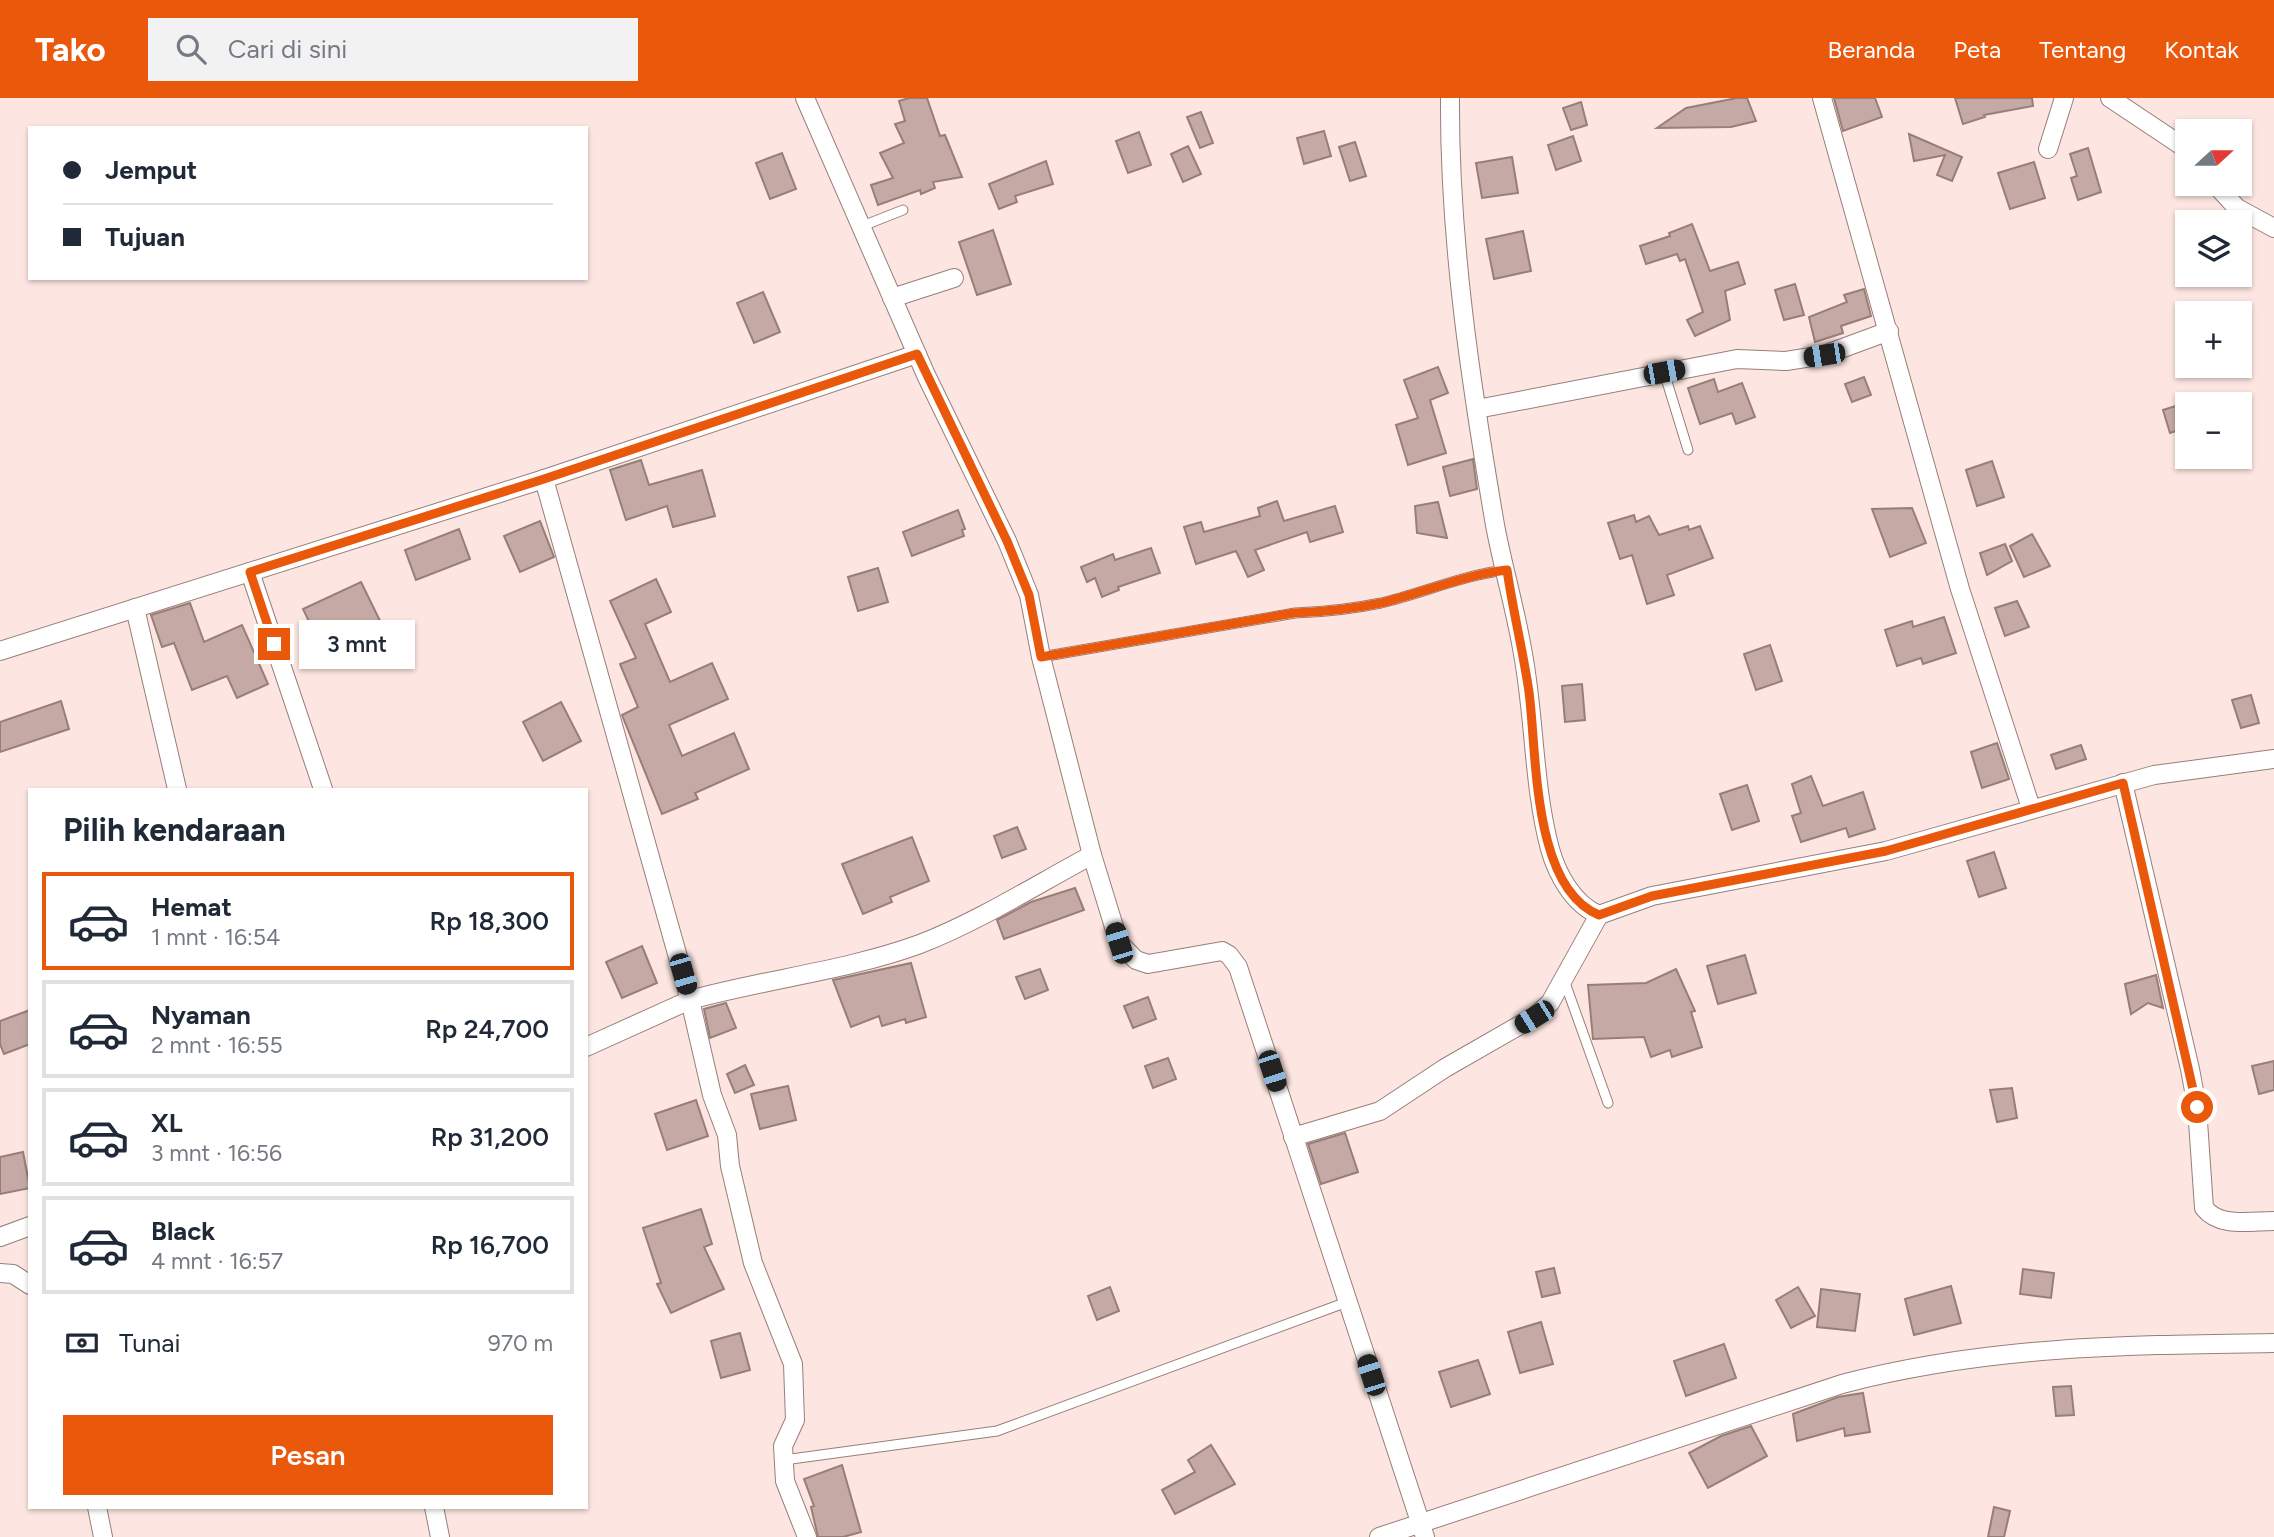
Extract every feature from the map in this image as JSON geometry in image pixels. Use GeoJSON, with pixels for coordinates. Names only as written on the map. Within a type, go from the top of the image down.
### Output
{"type":"FeatureCollection","features":[{"type":"Feature","properties":{"kind":"street"},"geometry":{"type":"LineString","coordinates":[[805,98],[917,354],[1029,595],[1041,657],[1092,855],[1119,943],[1136,960],[1161,964],[1214,951],[1222,951],[1234,960],[1422,1529]]}},
{"type":"Feature","properties":{"kind":"street"},"geometry":{"type":"LineString","coordinates":[[1450,98],[1450,143],[1461,288],[1496,529],[1523,654],[1539,796],[1550,850],[1570,892],[1580,903],[1599,915]]}},
{"type":"Feature","properties":{"kind":"street"},"geometry":{"type":"LineString","coordinates":[[1822,98],[1960,589],[2031,808]]}},
{"type":"Feature","properties":{"kind":"street"},"geometry":{"type":"LineString","coordinates":[[2048,149],[2063,98]]}},
{"type":"Feature","properties":{"kind":"street"},"geometry":{"type":"LineString","coordinates":[[2110,98],[2175,141]]}},
{"type":"Feature","properties":{"kind":"street"},"geometry":{"type":"LineString","coordinates":[[2226,196],[2237,208],[2274,228]]}},
{"type":"Feature","properties":{"kind":"street"},"geometry":{"type":"LineString","coordinates":[[892,298],[954,278]]}},
{"type":"Feature","properties":{"kind":"street"},"geometry":{"type":"LineString","coordinates":[[1478,409],[1737,359],[1786,361],[1824,355],[1889,331]]}},
{"type":"Feature","properties":{"kind":"street"},"geometry":{"type":"LineString","coordinates":[[0,651],[544,479],[917,354]]}},
{"type":"Feature","properties":{"kind":"street"},"geometry":{"type":"LineString","coordinates":[[544,479],[690,1000],[712,1095],[727,1135],[730,1166],[752,1263],[793,1364],[795,1420],[783,1446],[785,1481],[807,1537]]}},
{"type":"Feature","properties":{"kind":"street"},"geometry":{"type":"LineString","coordinates":[[250,572],[323,788]]}},
{"type":"Feature","properties":{"kind":"street"},"geometry":{"type":"LineString","coordinates":[[135,608],[177,788]]}},
{"type":"Feature","properties":{"kind":"street"},"geometry":{"type":"LineString","coordinates":[[1293,1138],[1380,1111],[1445,1068],[1534,1017],[1550,1003],[1599,915],[1652,896],[1886,851],[2123,783],[2168,773],[2274,759]]}},
{"type":"Feature","properties":{"kind":"street"},"geometry":{"type":"LineString","coordinates":[[2123,783],[2192,1081],[2204,1208],[2212,1217],[2222,1221],[2274,1221]]}},
{"type":"Feature","properties":{"kind":"street"},"geometry":{"type":"LineString","coordinates":[[588,1046],[690,1000],[748,984],[866,960],[921,943],[1092,855]]}},
{"type":"Feature","properties":{"kind":"street"},"geometry":{"type":"LineString","coordinates":[[0,1237],[28,1228]]}},
{"type":"Feature","properties":{"kind":"street"},"geometry":{"type":"LineString","coordinates":[[0,1273],[13,1274],[28,1285]]}},
{"type":"Feature","properties":{"kind":"street"},"geometry":{"type":"LineString","coordinates":[[1379,1537],[1422,1529],[1842,1384],[1910,1366],[2082,1346],[2274,1343]]}},
{"type":"Feature","properties":{"kind":"street"},"geometry":{"type":"LineString","coordinates":[[97,1509],[103,1537]]}},
{"type":"Feature","properties":{"kind":"street"},"geometry":{"type":"LineString","coordinates":[[434,1509],[440,1537]]}},
{"type":"Feature","properties":{"kind":"lane"},"geometry":{"type":"LineString","coordinates":[[860,227],[903,210]]}},
{"type":"Feature","properties":{"kind":"lane"},"geometry":{"type":"LineString","coordinates":[[1664,372],[1688,450]]}},
{"type":"Feature","properties":{"kind":"lane"},"geometry":{"type":"LineString","coordinates":[[1041,657],[1294,613],[1329,612],[1380,603],[1485,572],[1507,570]]}},
{"type":"Feature","properties":{"kind":"lane"},"geometry":{"type":"LineString","coordinates":[[1564,980],[1608,1103]]}},
{"type":"Feature","properties":{"kind":"lane"},"geometry":{"type":"LineString","coordinates":[[784,1460],[997,1431],[1348,1302]]}},
{"type":"Feature","properties":{"kind":"building"},"geometry":{"type":"Polygon","coordinates":[[[927,98],[940,136],[945,135],[962,177],[933,182],[935,188],[921,194],[920,190],[878,205],[871,185],[893,178],[880,153],[904,143],[895,124],[905,121],[899,101],[927,98]]]}},
{"type":"Feature","properties":{"kind":"building"},"geometry":{"type":"Polygon","coordinates":[[[1747,98],[1756,121],[1731,127],[1657,128],[1686,108],[1747,98]]]}},
{"type":"Feature","properties":{"kind":"building"},"geometry":{"type":"Polygon","coordinates":[[[1834,98],[1875,98],[1882,117],[1843,131],[1834,98]]]}},
{"type":"Feature","properties":{"kind":"building"},"geometry":{"type":"Polygon","coordinates":[[[1955,98],[2032,98],[2033,106],[1984,115],[1985,117],[1963,124],[1955,98]]]}},
{"type":"Feature","properties":{"kind":"building"},"geometry":{"type":"Polygon","coordinates":[[[1581,102],[1587,125],[1571,130],[1563,108],[1581,102]]]}},
{"type":"Feature","properties":{"kind":"building"},"geometry":{"type":"Polygon","coordinates":[[[1201,112],[1213,143],[1200,148],[1187,117],[1201,112]]]}},
{"type":"Feature","properties":{"kind":"building"},"geometry":{"type":"Polygon","coordinates":[[[1324,131],[1331,156],[1304,164],[1297,138],[1324,131]]]}},
{"type":"Feature","properties":{"kind":"building"},"geometry":{"type":"Polygon","coordinates":[[[1139,132],[1151,165],[1128,173],[1116,141],[1139,132]]]}},
{"type":"Feature","properties":{"kind":"building"},"geometry":{"type":"Polygon","coordinates":[[[1909,134],[1962,157],[1952,181],[1937,175],[1945,155],[1914,161],[1909,134]]]}},
{"type":"Feature","properties":{"kind":"building"},"geometry":{"type":"Polygon","coordinates":[[[1573,136],[1581,161],[1556,170],[1548,145],[1573,136]]]}},
{"type":"Feature","properties":{"kind":"building"},"geometry":{"type":"Polygon","coordinates":[[[1355,142],[1366,176],[1350,181],[1339,147],[1355,142]]]}},
{"type":"Feature","properties":{"kind":"building"},"geometry":{"type":"Polygon","coordinates":[[[1188,146],[1201,174],[1183,182],[1171,154],[1188,146]]]}},
{"type":"Feature","properties":{"kind":"building"},"geometry":{"type":"Polygon","coordinates":[[[2088,148],[2101,192],[2078,200],[2071,178],[2077,176],[2070,154],[2088,148]]]}},
{"type":"Feature","properties":{"kind":"building"},"geometry":{"type":"Polygon","coordinates":[[[782,153],[796,189],[770,199],[756,163],[782,153]]]}},
{"type":"Feature","properties":{"kind":"building"},"geometry":{"type":"Polygon","coordinates":[[[1512,157],[1518,193],[1482,198],[1476,163],[1512,157]]]}},
{"type":"Feature","properties":{"kind":"building"},"geometry":{"type":"Polygon","coordinates":[[[1046,161],[1053,184],[1015,196],[1017,202],[999,209],[989,184],[1046,161]]]}},
{"type":"Feature","properties":{"kind":"building"},"geometry":{"type":"Polygon","coordinates":[[[2034,162],[2045,198],[2010,209],[1998,173],[2034,162]]]}},
{"type":"Feature","properties":{"kind":"building"},"geometry":{"type":"Polygon","coordinates":[[[1692,224],[1710,271],[1738,262],[1745,284],[1725,291],[1730,320],[1695,336],[1687,320],[1703,312],[1685,259],[1680,261],[1677,254],[1646,264],[1640,246],[1670,236],[1669,233],[1692,224]]]}},
{"type":"Feature","properties":{"kind":"building"},"geometry":{"type":"Polygon","coordinates":[[[993,230],[1011,284],[977,295],[959,242],[993,230]]]}},
{"type":"Feature","properties":{"kind":"building"},"geometry":{"type":"Polygon","coordinates":[[[1523,231],[1531,271],[1494,279],[1486,239],[1523,231]]]}},
{"type":"Feature","properties":{"kind":"building"},"geometry":{"type":"Polygon","coordinates":[[[1795,284],[1804,315],[1784,320],[1775,290],[1795,284]]]}},
{"type":"Feature","properties":{"kind":"building"},"geometry":{"type":"Polygon","coordinates":[[[1864,289],[1871,316],[1841,326],[1843,333],[1815,342],[1809,317],[1847,302],[1844,295],[1864,289]]]}},
{"type":"Feature","properties":{"kind":"building"},"geometry":{"type":"Polygon","coordinates":[[[763,292],[780,332],[754,343],[737,303],[763,292]]]}},
{"type":"Feature","properties":{"kind":"building"},"geometry":{"type":"Polygon","coordinates":[[[1438,367],[1448,393],[1430,400],[1446,453],[1408,465],[1396,425],[1418,418],[1404,380],[1438,367]]]}},
{"type":"Feature","properties":{"kind":"building"},"geometry":{"type":"Polygon","coordinates":[[[1864,377],[1871,395],[1852,402],[1845,384],[1864,377]]]}},
{"type":"Feature","properties":{"kind":"building"},"geometry":{"type":"Polygon","coordinates":[[[1714,379],[1718,392],[1742,383],[1755,417],[1736,424],[1732,413],[1700,424],[1688,388],[1714,379]]]}},
{"type":"Feature","properties":{"kind":"building"},"geometry":{"type":"Polygon","coordinates":[[[2175,406],[2175,431],[2170,433],[2163,410],[2175,406]]]}},
{"type":"Feature","properties":{"kind":"building"},"geometry":{"type":"Polygon","coordinates":[[[1473,459],[1477,489],[1450,496],[1443,467],[1473,459]]]}},
{"type":"Feature","properties":{"kind":"building"},"geometry":{"type":"Polygon","coordinates":[[[641,460],[649,485],[702,470],[715,516],[673,527],[667,506],[626,520],[610,470],[641,460]]]}},
{"type":"Feature","properties":{"kind":"building"},"geometry":{"type":"Polygon","coordinates":[[[1992,461],[2004,497],[1977,506],[1966,470],[1992,461]]]}},
{"type":"Feature","properties":{"kind":"building"},"geometry":{"type":"Polygon","coordinates":[[[1277,501],[1284,521],[1335,506],[1343,532],[1310,542],[1307,532],[1255,550],[1264,570],[1248,577],[1236,551],[1196,564],[1184,527],[1201,522],[1204,532],[1260,516],[1258,508],[1277,501]]]}},
{"type":"Feature","properties":{"kind":"building"},"geometry":{"type":"Polygon","coordinates":[[[1438,502],[1447,538],[1417,533],[1415,506],[1438,502]]]}},
{"type":"Feature","properties":{"kind":"building"},"geometry":{"type":"Polygon","coordinates":[[[1912,508],[1926,543],[1890,557],[1872,509],[1912,508]]]}},
{"type":"Feature","properties":{"kind":"building"},"geometry":{"type":"Polygon","coordinates":[[[958,510],[965,529],[962,530],[964,536],[912,556],[903,532],[958,510]]]}},
{"type":"Feature","properties":{"kind":"building"},"geometry":{"type":"Polygon","coordinates":[[[1634,515],[1636,522],[1649,516],[1659,535],[1688,526],[1689,530],[1700,526],[1713,558],[1667,575],[1674,595],[1647,604],[1632,555],[1620,559],[1608,523],[1634,515]]]}},
{"type":"Feature","properties":{"kind":"building"},"geometry":{"type":"Polygon","coordinates":[[[540,521],[554,557],[520,572],[504,536],[540,521]]]}},
{"type":"Feature","properties":{"kind":"building"},"geometry":{"type":"Polygon","coordinates":[[[459,529],[470,559],[416,580],[405,550],[459,529]]]}},
{"type":"Feature","properties":{"kind":"building"},"geometry":{"type":"Polygon","coordinates":[[[2032,534],[2050,566],[2024,577],[2010,546],[2032,534]]]}},
{"type":"Feature","properties":{"kind":"building"},"geometry":{"type":"Polygon","coordinates":[[[2005,544],[2012,561],[1987,575],[1980,553],[2005,544]]]}},
{"type":"Feature","properties":{"kind":"building"},"geometry":{"type":"Polygon","coordinates":[[[1151,548],[1160,573],[1118,587],[1119,590],[1102,597],[1095,578],[1087,582],[1081,567],[1113,554],[1115,560],[1151,548]]]}},
{"type":"Feature","properties":{"kind":"building"},"geometry":{"type":"Polygon","coordinates":[[[878,568],[888,602],[858,611],[848,577],[878,568]]]}},
{"type":"Feature","properties":{"kind":"building"},"geometry":{"type":"Polygon","coordinates":[[[656,579],[671,612],[645,624],[670,682],[712,663],[728,699],[669,725],[682,756],[734,733],[749,769],[695,793],[698,799],[662,814],[622,715],[638,707],[620,664],[636,658],[610,601],[656,579]]]}},
{"type":"Feature","properties":{"kind":"building"},"geometry":{"type":"Polygon","coordinates":[[[361,582],[385,631],[327,659],[303,609],[361,582]]]}},
{"type":"Feature","properties":{"kind":"building"},"geometry":{"type":"Polygon","coordinates":[[[2017,601],[2029,627],[2005,636],[1995,608],[2017,601]]]}},
{"type":"Feature","properties":{"kind":"building"},"geometry":{"type":"Polygon","coordinates":[[[190,603],[204,642],[242,625],[268,684],[237,698],[227,676],[192,690],[174,643],[162,647],[151,615],[190,603]]]}},
{"type":"Feature","properties":{"kind":"building"},"geometry":{"type":"Polygon","coordinates":[[[1944,617],[1956,653],[1923,664],[1921,658],[1897,666],[1885,630],[1912,621],[1913,627],[1944,617]]]}},
{"type":"Feature","properties":{"kind":"building"},"geometry":{"type":"Polygon","coordinates":[[[1770,645],[1782,681],[1756,690],[1744,654],[1770,645]]]}},
{"type":"Feature","properties":{"kind":"building"},"geometry":{"type":"Polygon","coordinates":[[[1582,684],[1585,720],[1565,722],[1562,686],[1582,684]]]}},
{"type":"Feature","properties":{"kind":"building"},"geometry":{"type":"Polygon","coordinates":[[[2251,695],[2259,723],[2241,728],[2232,700],[2251,695]]]}},
{"type":"Feature","properties":{"kind":"building"},"geometry":{"type":"Polygon","coordinates":[[[61,701],[69,729],[0,752],[0,722],[61,701]]]}},
{"type":"Feature","properties":{"kind":"building"},"geometry":{"type":"Polygon","coordinates":[[[561,702],[581,741],[543,761],[523,722],[561,702]]]}},
{"type":"Feature","properties":{"kind":"building"},"geometry":{"type":"Polygon","coordinates":[[[1997,743],[2009,779],[1982,788],[1971,752],[1997,743]]]}},
{"type":"Feature","properties":{"kind":"building"},"geometry":{"type":"Polygon","coordinates":[[[2081,745],[2086,759],[2056,769],[2051,755],[2081,745]]]}},
{"type":"Feature","properties":{"kind":"building"},"geometry":{"type":"Polygon","coordinates":[[[1811,776],[1823,806],[1863,792],[1875,829],[1849,837],[1846,828],[1801,842],[1792,816],[1801,813],[1792,784],[1811,776]]]}},
{"type":"Feature","properties":{"kind":"building"},"geometry":{"type":"Polygon","coordinates":[[[1747,785],[1759,821],[1732,830],[1720,794],[1747,785]]]}},
{"type":"Feature","properties":{"kind":"building"},"geometry":{"type":"Polygon","coordinates":[[[1017,827],[1026,849],[1002,858],[994,836],[1017,827]]]}},
{"type":"Feature","properties":{"kind":"building"},"geometry":{"type":"Polygon","coordinates":[[[912,837],[929,881],[890,897],[892,902],[863,914],[842,864],[912,837]]]}},
{"type":"Feature","properties":{"kind":"building"},"geometry":{"type":"Polygon","coordinates":[[[1994,852],[2006,888],[1979,897],[1967,861],[1994,852]]]}},
{"type":"Feature","properties":{"kind":"building"},"geometry":{"type":"Polygon","coordinates":[[[1075,888],[1084,910],[1004,939],[997,920],[1031,902],[1075,888]]]}},
{"type":"Feature","properties":{"kind":"building"},"geometry":{"type":"Polygon","coordinates":[[[642,946],[657,983],[622,998],[606,962],[642,946]]]}},
{"type":"Feature","properties":{"kind":"building"},"geometry":{"type":"Polygon","coordinates":[[[1745,955],[1756,993],[1718,1004],[1707,966],[1745,955]]]}},
{"type":"Feature","properties":{"kind":"building"},"geometry":{"type":"Polygon","coordinates":[[[911,963],[926,1017],[906,1023],[905,1019],[882,1026],[879,1016],[851,1027],[833,980],[911,963]]]}},
{"type":"Feature","properties":{"kind":"building"},"geometry":{"type":"Polygon","coordinates":[[[1040,969],[1048,990],[1025,999],[1016,977],[1040,969]]]}},
{"type":"Feature","properties":{"kind":"building"},"geometry":{"type":"Polygon","coordinates":[[[1676,969],[1695,1011],[1691,1012],[1702,1047],[1672,1057],[1670,1050],[1651,1057],[1644,1037],[1593,1039],[1588,985],[1646,983],[1676,969]]]}},
{"type":"Feature","properties":{"kind":"building"},"geometry":{"type":"Polygon","coordinates":[[[2156,975],[2163,1008],[2148,1003],[2131,1014],[2125,984],[2156,975]]]}},
{"type":"Feature","properties":{"kind":"building"},"geometry":{"type":"Polygon","coordinates":[[[1148,997],[1156,1019],[1133,1028],[1124,1006],[1148,997]]]}},
{"type":"Feature","properties":{"kind":"building"},"geometry":{"type":"Polygon","coordinates":[[[726,1003],[736,1028],[710,1038],[704,1009],[726,1003]]]}},
{"type":"Feature","properties":{"kind":"building"},"geometry":{"type":"Polygon","coordinates":[[[28,1011],[28,1045],[4,1054],[0,1044],[0,1021],[28,1011]]]}},
{"type":"Feature","properties":{"kind":"building"},"geometry":{"type":"Polygon","coordinates":[[[1168,1058],[1176,1079],[1153,1088],[1145,1066],[1168,1058]]]}},
{"type":"Feature","properties":{"kind":"building"},"geometry":{"type":"Polygon","coordinates":[[[2274,1061],[2274,1090],[2259,1094],[2252,1066],[2274,1061]]]}},
{"type":"Feature","properties":{"kind":"building"},"geometry":{"type":"Polygon","coordinates":[[[745,1065],[754,1085],[735,1093],[727,1074],[745,1065]]]}},
{"type":"Feature","properties":{"kind":"building"},"geometry":{"type":"Polygon","coordinates":[[[788,1086],[796,1120],[760,1129],[751,1094],[788,1086]]]}},
{"type":"Feature","properties":{"kind":"building"},"geometry":{"type":"Polygon","coordinates":[[[2012,1088],[2017,1118],[1997,1122],[1990,1090],[2012,1088]]]}},
{"type":"Feature","properties":{"kind":"building"},"geometry":{"type":"Polygon","coordinates":[[[696,1100],[708,1136],[667,1150],[655,1114],[696,1100]]]}},
{"type":"Feature","properties":{"kind":"building"},"geometry":{"type":"Polygon","coordinates":[[[1345,1133],[1358,1172],[1321,1184],[1308,1144],[1345,1133]]]}},
{"type":"Feature","properties":{"kind":"building"},"geometry":{"type":"Polygon","coordinates":[[[23,1152],[28,1188],[0,1194],[0,1157],[23,1152]]]}},
{"type":"Feature","properties":{"kind":"building"},"geometry":{"type":"Polygon","coordinates":[[[701,1209],[712,1244],[704,1247],[724,1289],[671,1313],[657,1284],[661,1283],[643,1228],[701,1209]]]}},
{"type":"Feature","properties":{"kind":"building"},"geometry":{"type":"Polygon","coordinates":[[[1554,1268],[1560,1293],[1542,1297],[1536,1272],[1554,1268]]]}},
{"type":"Feature","properties":{"kind":"building"},"geometry":{"type":"Polygon","coordinates":[[[2023,1269],[2054,1273],[2051,1298],[2020,1294],[2023,1269]]]}},
{"type":"Feature","properties":{"kind":"building"},"geometry":{"type":"Polygon","coordinates":[[[1951,1286],[1961,1323],[1914,1335],[1905,1299],[1951,1286]]]}},
{"type":"Feature","properties":{"kind":"building"},"geometry":{"type":"Polygon","coordinates":[[[1110,1287],[1119,1311],[1097,1320],[1088,1296],[1110,1287]]]}},
{"type":"Feature","properties":{"kind":"building"},"geometry":{"type":"Polygon","coordinates":[[[1798,1287],[1815,1316],[1791,1328],[1776,1300],[1798,1287]]]}},
{"type":"Feature","properties":{"kind":"building"},"geometry":{"type":"Polygon","coordinates":[[[1821,1289],[1860,1294],[1855,1331],[1817,1327],[1821,1289]]]}},
{"type":"Feature","properties":{"kind":"building"},"geometry":{"type":"Polygon","coordinates":[[[1541,1322],[1553,1364],[1520,1373],[1508,1332],[1541,1322]]]}},
{"type":"Feature","properties":{"kind":"building"},"geometry":{"type":"Polygon","coordinates":[[[740,1333],[750,1370],[721,1378],[711,1341],[740,1333]]]}},
{"type":"Feature","properties":{"kind":"building"},"geometry":{"type":"Polygon","coordinates":[[[1724,1344],[1736,1378],[1686,1396],[1674,1361],[1724,1344]]]}},
{"type":"Feature","properties":{"kind":"building"},"geometry":{"type":"Polygon","coordinates":[[[1478,1360],[1490,1394],[1451,1407],[1439,1372],[1478,1360]]]}},
{"type":"Feature","properties":{"kind":"building"},"geometry":{"type":"Polygon","coordinates":[[[2071,1386],[2074,1415],[2056,1416],[2053,1387],[2071,1386]]]}},
{"type":"Feature","properties":{"kind":"building"},"geometry":{"type":"Polygon","coordinates":[[[1863,1393],[1870,1432],[1845,1436],[1844,1428],[1797,1441],[1793,1414],[1838,1397],[1863,1393]]]}},
{"type":"Feature","properties":{"kind":"building"},"geometry":{"type":"Polygon","coordinates":[[[1751,1426],[1767,1456],[1708,1488],[1689,1453],[1721,1436],[1751,1426]]]}},
{"type":"Feature","properties":{"kind":"building"},"geometry":{"type":"Polygon","coordinates":[[[1211,1445],[1235,1484],[1175,1514],[1162,1490],[1195,1472],[1188,1460],[1211,1445]]]}},
{"type":"Feature","properties":{"kind":"building"},"geometry":{"type":"Polygon","coordinates":[[[842,1465],[861,1532],[843,1537],[818,1537],[811,1507],[814,1506],[804,1479],[842,1465]]]}},
{"type":"Feature","properties":{"kind":"building"},"geometry":{"type":"Polygon","coordinates":[[[1994,1507],[2010,1511],[2004,1537],[1988,1537],[1994,1507]]]}},
{"type":"Feature","properties":{"kind":"route"},"geometry":{"type":"LineString","coordinates":[[274,644],[250,572],[544,479],[917,354],[1007,541],[1029,595],[1041,657],[1294,613],[1329,612],[1380,603],[1485,572],[1507,570],[1523,654],[1539,796],[1550,850],[1570,892],[1590,911],[1599,915],[1652,896],[1886,851],[2123,783],[2197,1107]]}}]}
